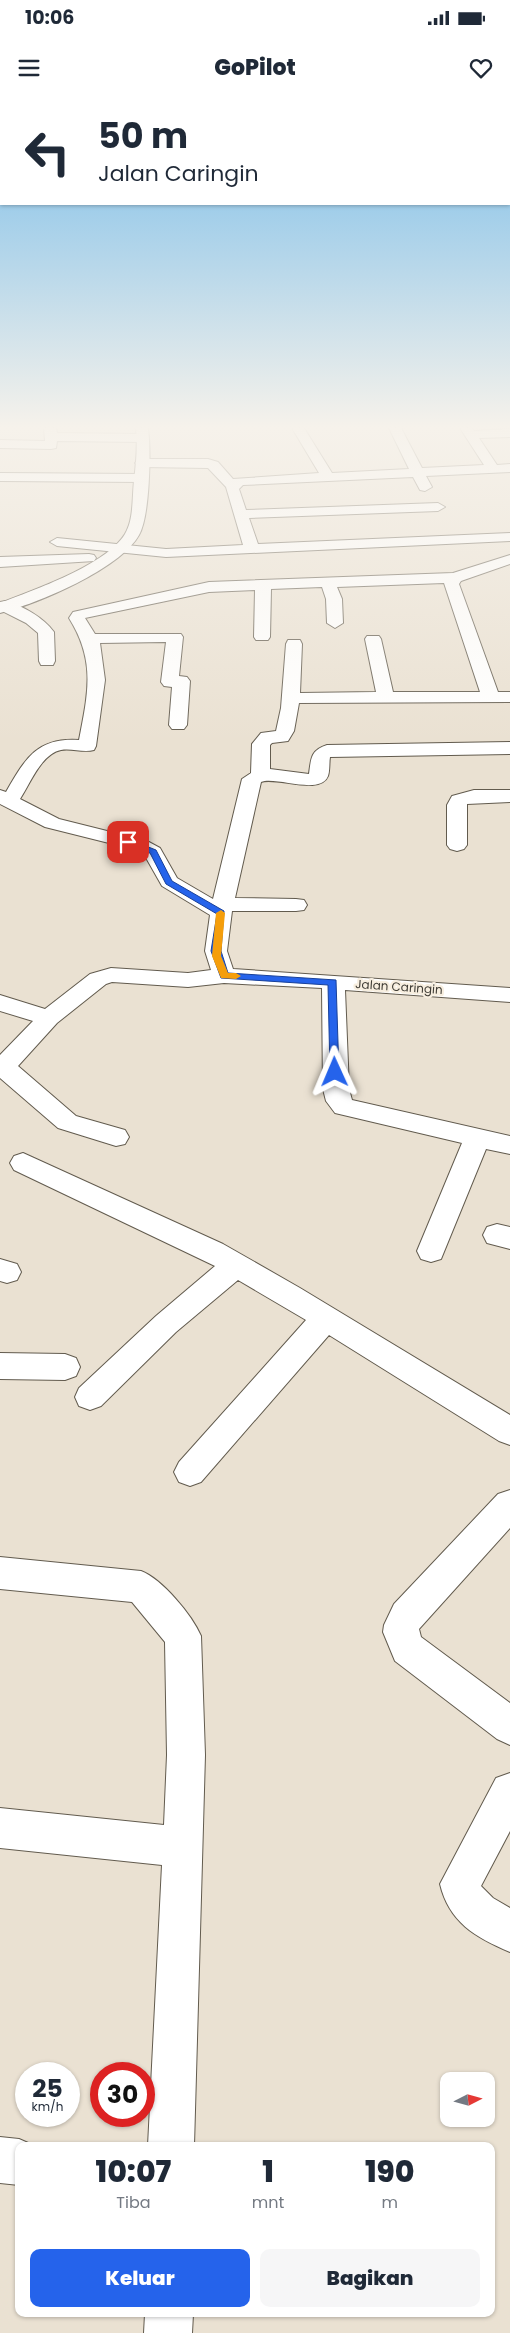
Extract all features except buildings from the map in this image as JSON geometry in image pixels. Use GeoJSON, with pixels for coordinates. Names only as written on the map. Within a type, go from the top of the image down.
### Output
{"type":"FeatureCollection","features":[{"type":"Feature","properties":{"kind":"street"},"geometry":{"type":"LineString","coordinates":[[2,607],[56,586],[108,557],[123,548],[132,532]]}},
{"type":"Feature","properties":{"kind":"street"},"geometry":{"type":"LineString","coordinates":[[246,532],[252,549]]}},
{"type":"Feature","properties":{"kind":"street"},"geometry":{"type":"LineString","coordinates":[[452,532],[456,540]]}},
{"type":"Feature","properties":{"kind":"street"},"geometry":{"type":"LineString","coordinates":[[57,542],[160,553],[510,537]]}},
{"type":"Feature","properties":{"kind":"street"},"geometry":{"type":"LineString","coordinates":[[330,545],[345,582]]}},
{"type":"Feature","properties":{"kind":"street"},"geometry":{"type":"LineString","coordinates":[[0,562],[108,557]]}},
{"type":"Feature","properties":{"kind":"street"},"geometry":{"type":"LineString","coordinates":[[296,905],[223,908],[169,882],[164,876],[159,860],[148,848],[52,823],[5,798],[37,759],[47,751],[59,745],[86,746],[96,691],[94,655],[90,639],[77,618],[79,615],[200,588],[455,578],[510,560]]}},
{"type":"Feature","properties":{"kind":"street"},"geometry":{"type":"LineString","coordinates":[[455,578],[451,584],[492,697]]}},
{"type":"Feature","properties":{"kind":"street"},"geometry":{"type":"LineString","coordinates":[[328,583],[334,599],[335,623]]}},
{"type":"Feature","properties":{"kind":"street"},"geometry":{"type":"LineString","coordinates":[[262,637],[263,585]]}},
{"type":"Feature","properties":{"kind":"street"},"geometry":{"type":"LineString","coordinates":[[2,607],[32,620],[46,632],[48,661]]}},
{"type":"Feature","properties":{"kind":"street"},"geometry":{"type":"LineString","coordinates":[[90,639],[110,637],[175,637],[170,682],[181,681],[178,725]]}},
{"type":"Feature","properties":{"kind":"street"},"geometry":{"type":"LineString","coordinates":[[373,638],[386,698]]}},
{"type":"Feature","properties":{"kind":"street"},"geometry":{"type":"LineString","coordinates":[[260,776],[261,744],[267,736],[284,735],[291,698],[294,644]]}},
{"type":"Feature","properties":{"kind":"street"},"geometry":{"type":"LineString","coordinates":[[291,698],[510,697]]}},
{"type":"Feature","properties":{"kind":"street"},"geometry":{"type":"LineString","coordinates":[[224,976],[216,951],[223,908],[252,779],[260,776],[314,779],[318,776],[321,754],[327,751],[510,748]]}},
{"type":"Feature","properties":{"kind":"street"},"geometry":{"type":"LineString","coordinates":[[458,846],[457,805],[459,800],[474,796],[510,796]]}},
{"type":"Feature","properties":{"kind":"street","name":"Jalan Caringin"},"geometry":{"type":"LineString","coordinates":[[1,1069],[49,1018],[91,984],[111,974],[188,980],[224,976],[510,995]]}},
{"type":"Feature","properties":{"kind":"street"},"geometry":{"type":"LineString","coordinates":[[333,982],[336,1089],[339,1102],[344,1107],[357,1112],[510,1145]]}},
{"type":"Feature","properties":{"kind":"street"},"geometry":{"type":"LineString","coordinates":[[0,1003],[49,1018]]}},
{"type":"Feature","properties":{"kind":"street"},"geometry":{"type":"LineString","coordinates":[[1,1069],[67,1122],[116,1137]]}},
{"type":"Feature","properties":{"kind":"street"},"geometry":{"type":"LineString","coordinates":[[431,1250],[477,1138]]}},
{"type":"Feature","properties":{"kind":"street"},"geometry":{"type":"LineString","coordinates":[[23,1163],[192,1240],[326,1318],[510,1431]]}},
{"type":"Feature","properties":{"kind":"street"},"geometry":{"type":"LineString","coordinates":[[90,1397],[166,1324],[236,1265]]}},
{"type":"Feature","properties":{"kind":"street"},"geometry":{"type":"LineString","coordinates":[[190,1472],[326,1318]]}},
{"type":"Feature","properties":{"kind":"street"},"geometry":{"type":"LineString","coordinates":[[0,1366],[66,1367]]}},
{"type":"Feature","properties":{"kind":"street"},"geometry":{"type":"LineString","coordinates":[[510,1505],[406,1616],[400,1630],[408,1649],[510,1726]]}},
{"type":"Feature","properties":{"kind":"street"},"geometry":{"type":"LineString","coordinates":[[0,1573],[141,1587],[183,1636],[186,1755],[171,2142]]}},
{"type":"Feature","properties":{"kind":"street"},"geometry":{"type":"LineString","coordinates":[[510,1792],[460,1884],[464,1900],[469,1905],[510,1931]]}},
{"type":"Feature","properties":{"kind":"street"},"geometry":{"type":"LineString","coordinates":[[0,1828],[183,1847]]}},
{"type":"Feature","properties":{"kind":"street"},"geometry":{"type":"LineString","coordinates":[[0,2160],[15,2162]]}},
{"type":"Feature","properties":{"kind":"street"},"geometry":{"type":"LineString","coordinates":[[168,2333],[169,2317]]}},
{"type":"Feature","properties":{"kind":"slow traffic"},"geometry":{"type":"LineString","coordinates":[[221,913],[216,956],[224,976],[236,976]]}},
{"type":"Feature","properties":{"kind":"route"},"geometry":{"type":"LineString","coordinates":[[128,842],[148,848],[159,860],[164,876],[169,882],[212,910],[221,913],[216,956],[224,976],[309,979],[333,982],[335,1072]]}}]}
